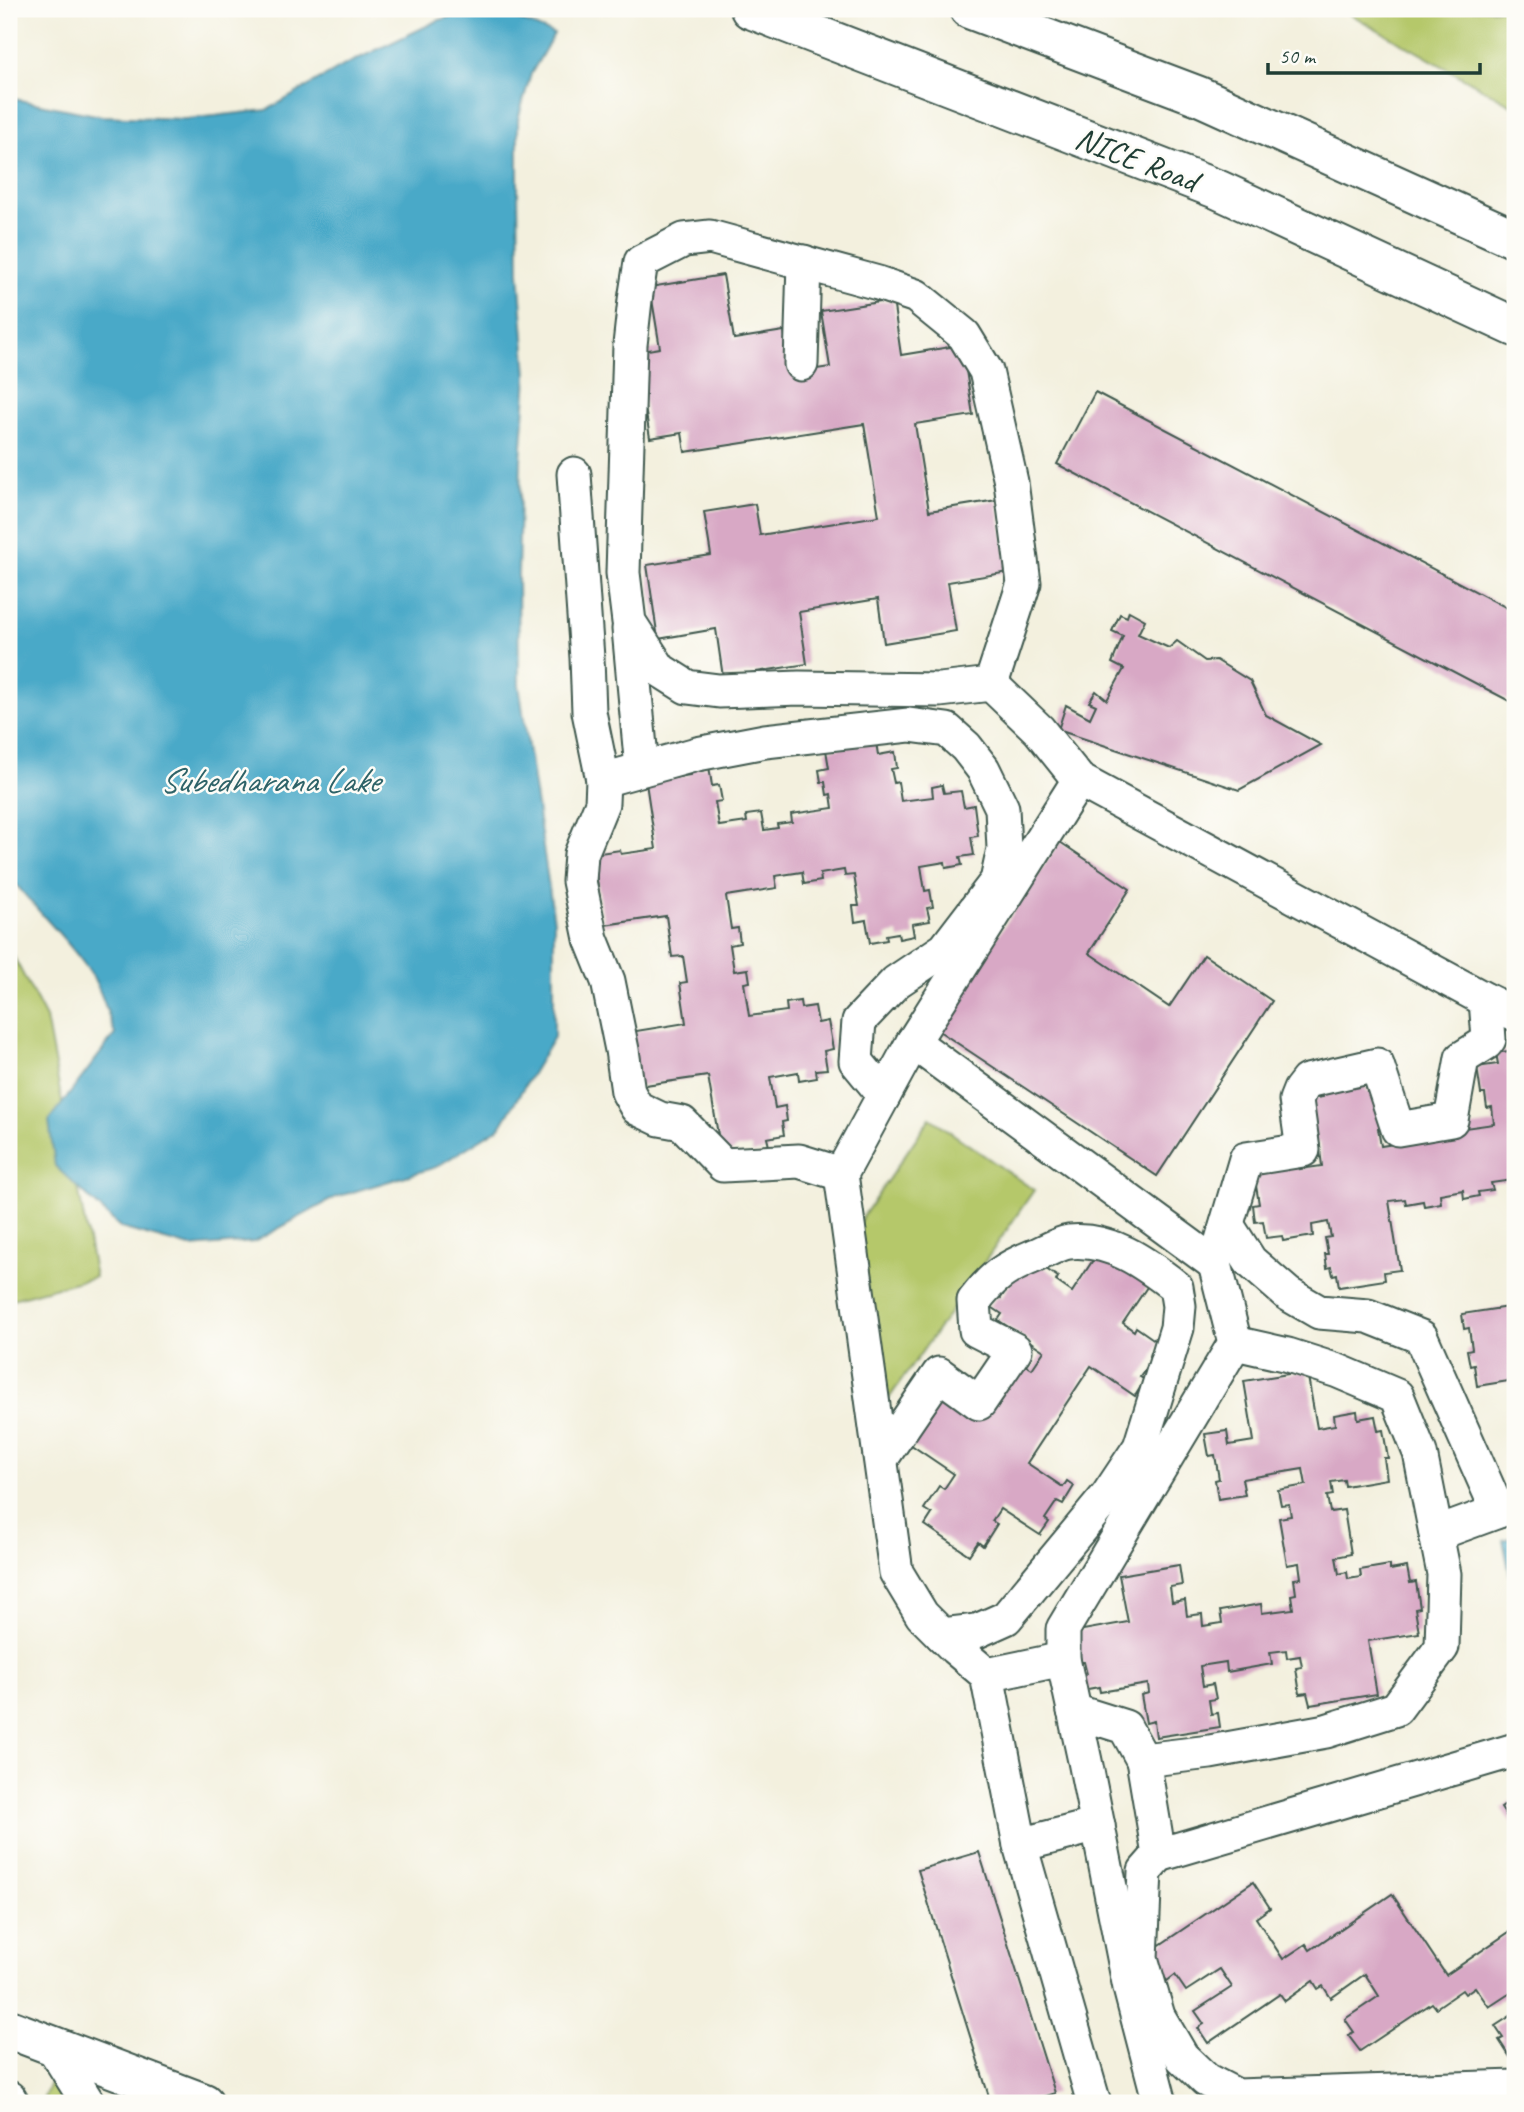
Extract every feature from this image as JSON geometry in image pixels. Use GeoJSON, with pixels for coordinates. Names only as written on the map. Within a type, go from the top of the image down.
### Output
{"type":"FeatureCollection","features":[{"type":"Feature","properties":{"kind":"main road","name":"NICE Road"},"geometry":{"type":"LineString","coordinates":[[750,9],[1219,190],[1515,327]]}},
{"type":"Feature","properties":{"kind":"main road"},"geometry":{"type":"LineString","coordinates":[[969,9],[1199,96],[1515,239]]}},
{"type":"Feature","properties":{"kind":"main road"},"geometry":{"type":"LineString","coordinates":[[9,2029],[204,2103]]}},
{"type":"Feature","properties":{"kind":"street"},"geometry":{"type":"LineString","coordinates":[[642,769],[623,573],[631,345],[641,262],[684,240],[710,237],[878,283],[916,296],[964,335],[986,371],[1011,482],[1024,583],[991,684]]}},
{"type":"Feature","properties":{"kind":"street"},"geometry":{"type":"LineString","coordinates":[[801,364],[804,262]]}},
{"type":"Feature","properties":{"kind":"street"},"geometry":{"type":"LineString","coordinates":[[574,474],[589,712],[603,780],[602,803],[581,855],[579,881],[591,939],[608,981],[628,1091],[638,1108],[660,1119],[682,1123],[723,1165],[799,1161],[842,1174]]}},
{"type":"Feature","properties":{"kind":"street"},"geometry":{"type":"LineString","coordinates":[[629,622],[660,670],[687,687],[719,691],[799,688],[940,690],[991,684]]}},
{"type":"Feature","properties":{"kind":"street"},"geometry":{"type":"LineString","coordinates":[[991,684],[1039,730],[1079,780],[1501,1007],[1486,1043],[1462,1058],[1451,1120],[1398,1129],[1377,1065],[1307,1081],[1296,1100],[1303,1150],[1246,1159],[1215,1264],[1235,1343],[1063,1629],[1063,1659],[1130,1988],[1160,2103]]}},
{"type":"Feature","properties":{"kind":"street"},"geometry":{"type":"LineString","coordinates":[[603,780],[697,754],[765,741],[909,724],[947,730],[966,747],[983,769],[1002,808],[1004,849],[997,881],[945,949],[896,982],[859,1021],[856,1061],[884,1095]]}},
{"type":"Feature","properties":{"kind":"street"},"geometry":{"type":"LineString","coordinates":[[1079,780],[913,1042],[842,1174],[896,1572],[922,1615],[987,1675],[1020,1846],[1094,2103]]}},
{"type":"Feature","properties":{"kind":"street"},"geometry":{"type":"LineString","coordinates":[[913,1042],[1215,1264]]}},
{"type":"Feature","properties":{"kind":"street"},"geometry":{"type":"LineString","coordinates":[[1227,1225],[1250,1261],[1289,1294],[1319,1312],[1368,1316],[1421,1337],[1506,1508],[1436,1534]]}},
{"type":"Feature","properties":{"kind":"street"},"geometry":{"type":"LineString","coordinates":[[881,1459],[939,1374],[979,1403],[1015,1350],[976,1330],[974,1301],[985,1287],[1008,1267],[1066,1242],[1099,1242],[1142,1261],[1176,1287],[1179,1306],[1177,1328],[1140,1447],[1108,1495],[1006,1618],[977,1631],[942,1635]]}},
{"type":"Feature","properties":{"kind":"street"},"geometry":{"type":"LineString","coordinates":[[1143,1760],[1210,1752],[1326,1731],[1396,1709],[1443,1647],[1444,1574],[1420,1453],[1397,1396],[1338,1371],[1288,1355],[1235,1343]]}},
{"type":"Feature","properties":{"kind":"street"},"geometry":{"type":"LineString","coordinates":[[987,1675],[1063,1659]]}},
{"type":"Feature","properties":{"kind":"street"},"geometry":{"type":"LineString","coordinates":[[1074,1711],[1125,1727],[1143,1760],[1159,1855]]}},
{"type":"Feature","properties":{"kind":"street"},"geometry":{"type":"LineString","coordinates":[[1515,1750],[1159,1855],[1145,1871],[1140,1958],[1158,2016],[1182,2057],[1206,2080],[1237,2096],[1515,2087]]}},
{"type":"Feature","properties":{"kind":"street"},"geometry":{"type":"LineString","coordinates":[[1020,1846],[1098,1825]]}},
{"type":"Feature","properties":{"kind":"street"},"geometry":{"type":"LineString","coordinates":[[51,2044],[88,2103]]}},
{"type":"Feature","properties":{"kind":"street"},"geometry":{"type":"LineString","coordinates":[[9,2098],[12,2103]]}},
{"type":"Feature","properties":{"kind":"green space"},"geometry":{"type":"Polygon","coordinates":[[[1515,9],[1515,107],[1343,10],[1515,9]]]}},
{"type":"Feature","properties":{"kind":"green space"},"geometry":{"type":"Polygon","coordinates":[[[9,948],[46,1018],[95,1277],[9,1300],[9,948]]]}},
{"type":"Feature","properties":{"kind":"green space"},"geometry":{"type":"Polygon","coordinates":[[[930,1118],[1034,1190],[887,1401],[856,1227],[930,1118]]]}},
{"type":"Feature","properties":{"kind":"green space"},"geometry":{"type":"Polygon","coordinates":[[[52,2078],[68,2103],[42,2103],[52,2078]]]}},
{"type":"Feature","properties":{"kind":"water","name":"Subedharana Lake"},"geometry":{"type":"Polygon","coordinates":[[[473,9],[492,9],[554,34],[531,74],[518,119],[519,272],[527,376],[521,460],[518,574],[519,685],[554,921],[554,1037],[500,1127],[436,1167],[336,1197],[254,1242],[190,1247],[121,1228],[55,1166],[49,1121],[115,1034],[90,972],[9,875],[9,98],[101,116],[186,119],[267,110],[345,65],[437,21],[473,9]]]}},
{"type":"Feature","properties":{"kind":"water"},"geometry":{"type":"Polygon","coordinates":[[[1515,1537],[1515,1598],[1503,1540],[1515,1537]]]}},
{"type":"Feature","properties":{"kind":"building"},"geometry":{"type":"Polygon","coordinates":[[[723,275],[734,339],[784,331],[791,373],[830,367],[821,311],[893,300],[901,355],[962,345],[973,415],[915,424],[929,511],[997,500],[1009,572],[948,582],[956,631],[884,643],[878,599],[799,612],[807,664],[723,677],[716,629],[658,639],[647,565],[711,555],[704,512],[755,504],[760,535],[879,516],[864,424],[685,452],[682,433],[650,438],[636,352],[660,348],[650,287],[723,275]]]}},
{"type":"Feature","properties":{"kind":"building"},"geometry":{"type":"Polygon","coordinates":[[[1095,392],[1515,612],[1515,704],[1057,464],[1095,392]]]}},
{"type":"Feature","properties":{"kind":"building"},"geometry":{"type":"Polygon","coordinates":[[[1129,611],[1145,620],[1138,634],[1169,648],[1177,641],[1205,661],[1216,660],[1250,681],[1266,715],[1321,745],[1239,790],[1058,730],[1066,705],[1090,718],[1096,705],[1089,702],[1096,691],[1107,700],[1124,669],[1112,663],[1123,636],[1112,631],[1120,614],[1127,617],[1129,611]]]}},
{"type":"Feature","properties":{"kind":"building"},"geometry":{"type":"Polygon","coordinates":[[[876,742],[878,755],[895,752],[897,768],[891,769],[894,783],[898,782],[901,801],[933,797],[932,787],[942,785],[944,793],[961,791],[964,807],[974,805],[978,836],[971,837],[974,855],[960,857],[962,865],[946,868],[945,862],[921,866],[925,891],[930,890],[933,907],[927,908],[930,921],[912,924],[914,936],[899,939],[898,933],[886,935],[887,940],[870,943],[866,920],[855,922],[853,906],[859,906],[854,875],[845,876],[844,870],[820,874],[821,881],[804,884],[802,872],[775,876],[777,888],[726,896],[731,929],[738,928],[740,943],[730,945],[734,971],[748,969],[750,982],[744,983],[749,1016],[787,1011],[786,1003],[800,1001],[801,1008],[815,1006],[818,1023],[828,1021],[833,1049],[824,1051],[827,1069],[816,1070],[817,1078],[799,1081],[798,1072],[770,1077],[775,1108],[785,1106],[787,1121],[782,1122],[784,1135],[767,1138],[770,1150],[752,1153],[751,1147],[737,1148],[722,1158],[708,1076],[638,1086],[630,1032],[686,1023],[680,983],[687,982],[683,956],[672,957],[666,916],[604,925],[593,854],[620,850],[621,854],[656,849],[646,783],[690,775],[689,769],[709,766],[712,786],[719,785],[722,801],[715,802],[719,826],[747,822],[746,815],[761,813],[764,830],[778,828],[777,824],[792,822],[791,814],[833,808],[831,794],[827,795],[819,770],[829,768],[826,750],[876,742]]]}},
{"type":"Feature","properties":{"kind":"building"},"geometry":{"type":"Polygon","coordinates":[[[1060,842],[1130,889],[1089,953],[1169,1007],[1204,955],[1272,1001],[1157,1176],[936,1029],[1060,842]]]}},
{"type":"Feature","properties":{"kind":"building"},"geometry":{"type":"Polygon","coordinates":[[[1515,1050],[1515,1189],[1512,1180],[1491,1183],[1493,1190],[1478,1192],[1479,1196],[1464,1199],[1463,1190],[1440,1194],[1441,1203],[1424,1206],[1423,1201],[1406,1204],[1405,1199],[1389,1201],[1400,1270],[1384,1272],[1385,1280],[1339,1287],[1337,1274],[1333,1275],[1331,1267],[1327,1268],[1325,1238],[1331,1237],[1328,1222],[1312,1225],[1313,1236],[1283,1241],[1282,1236],[1266,1238],[1263,1221],[1255,1222],[1253,1205],[1259,1204],[1253,1167],[1299,1160],[1300,1169],[1322,1166],[1319,1142],[1310,1143],[1304,1100],[1323,1097],[1321,1088],[1365,1081],[1367,1092],[1381,1091],[1387,1129],[1378,1129],[1381,1146],[1401,1143],[1400,1137],[1494,1124],[1492,1107],[1487,1108],[1485,1094],[1481,1094],[1477,1067],[1498,1064],[1496,1053],[1515,1050]]]}},
{"type":"Feature","properties":{"kind":"building"},"geometry":{"type":"Polygon","coordinates":[[[1515,1218],[1515,1233],[1513,1234],[1510,1219],[1515,1218]]]}},
{"type":"Feature","properties":{"kind":"building"},"geometry":{"type":"Polygon","coordinates":[[[1097,1254],[1155,1275],[1123,1323],[1134,1331],[1136,1327],[1159,1343],[1152,1360],[1140,1377],[1145,1380],[1135,1396],[1091,1366],[1027,1463],[1063,1487],[1067,1481],[1074,1486],[1063,1504],[1057,1501],[1045,1519],[1049,1522],[1040,1535],[1000,1509],[992,1521],[997,1524],[983,1546],[978,1542],[969,1555],[925,1525],[932,1514],[924,1509],[939,1486],[944,1489],[954,1474],[904,1440],[937,1392],[979,1420],[1019,1361],[1032,1369],[1044,1351],[998,1320],[1002,1314],[990,1306],[998,1295],[1001,1298],[1025,1262],[1040,1265],[1058,1277],[1056,1281],[1072,1292],[1097,1254]]]}},
{"type":"Feature","properties":{"kind":"building"},"geometry":{"type":"Polygon","coordinates":[[[1515,1306],[1515,1380],[1477,1386],[1474,1365],[1470,1366],[1467,1350],[1472,1349],[1469,1328],[1464,1329],[1462,1314],[1515,1306]]]}},
{"type":"Feature","properties":{"kind":"building"},"geometry":{"type":"Polygon","coordinates":[[[1307,1371],[1317,1428],[1335,1425],[1334,1415],[1357,1411],[1358,1419],[1375,1416],[1378,1431],[1383,1430],[1388,1458],[1384,1458],[1387,1479],[1345,1486],[1344,1480],[1331,1482],[1333,1495],[1327,1496],[1330,1512],[1344,1510],[1351,1554],[1336,1557],[1339,1574],[1347,1572],[1348,1579],[1361,1577],[1360,1570],[1390,1565],[1390,1570],[1407,1567],[1410,1583],[1416,1582],[1420,1608],[1415,1609],[1419,1633],[1368,1641],[1377,1694],[1310,1705],[1307,1693],[1300,1694],[1296,1668],[1302,1667],[1300,1656],[1287,1658],[1286,1650],[1270,1652],[1272,1664],[1227,1672],[1226,1662],[1200,1666],[1203,1686],[1213,1684],[1216,1699],[1209,1700],[1211,1714],[1218,1713],[1220,1727],[1156,1737],[1154,1721],[1146,1723],[1141,1695],[1149,1693],[1148,1684],[1100,1692],[1099,1687],[1082,1690],[1079,1676],[1087,1674],[1072,1632],[1128,1622],[1119,1575],[1179,1565],[1182,1585],[1170,1587],[1172,1602],[1185,1600],[1187,1616],[1202,1614],[1203,1626],[1222,1623],[1220,1611],[1261,1604],[1262,1613],[1293,1609],[1291,1595],[1296,1594],[1294,1579],[1301,1578],[1299,1563],[1287,1565],[1279,1518],[1291,1516],[1289,1504],[1281,1505],[1278,1490],[1306,1485],[1303,1469],[1242,1479],[1245,1495],[1218,1499],[1215,1480],[1219,1479],[1215,1455],[1209,1456],[1205,1434],[1227,1431],[1229,1445],[1254,1441],[1244,1381],[1307,1371]]]}},
{"type":"Feature","properties":{"kind":"building"},"geometry":{"type":"Polygon","coordinates":[[[1515,1798],[1515,1829],[1501,1808],[1515,1798]]]}},
{"type":"Feature","properties":{"kind":"building"},"geometry":{"type":"Polygon","coordinates":[[[979,1852],[1055,2093],[1023,2103],[991,2103],[918,1870],[979,1852]]]}},
{"type":"Feature","properties":{"kind":"building"},"geometry":{"type":"Polygon","coordinates":[[[1253,1882],[1270,1908],[1256,1918],[1283,1959],[1306,1944],[1310,1950],[1392,1894],[1446,1975],[1515,1928],[1515,1990],[1489,2007],[1475,1987],[1465,1994],[1462,1990],[1436,2008],[1432,2003],[1360,2051],[1348,2035],[1354,2032],[1345,2019],[1379,1996],[1365,1974],[1331,1998],[1323,1986],[1318,1989],[1313,1981],[1285,2001],[1280,1994],[1208,2043],[1198,2028],[1204,2024],[1195,2011],[1232,1987],[1220,1969],[1186,1991],[1175,1975],[1167,1981],[1148,1953],[1253,1882]]]}},
{"type":"Feature","properties":{"kind":"building"},"geometry":{"type":"Polygon","coordinates":[[[1515,2013],[1515,2053],[1510,2057],[1499,2040],[1503,2038],[1495,2026],[1515,2013]]]}}]}
